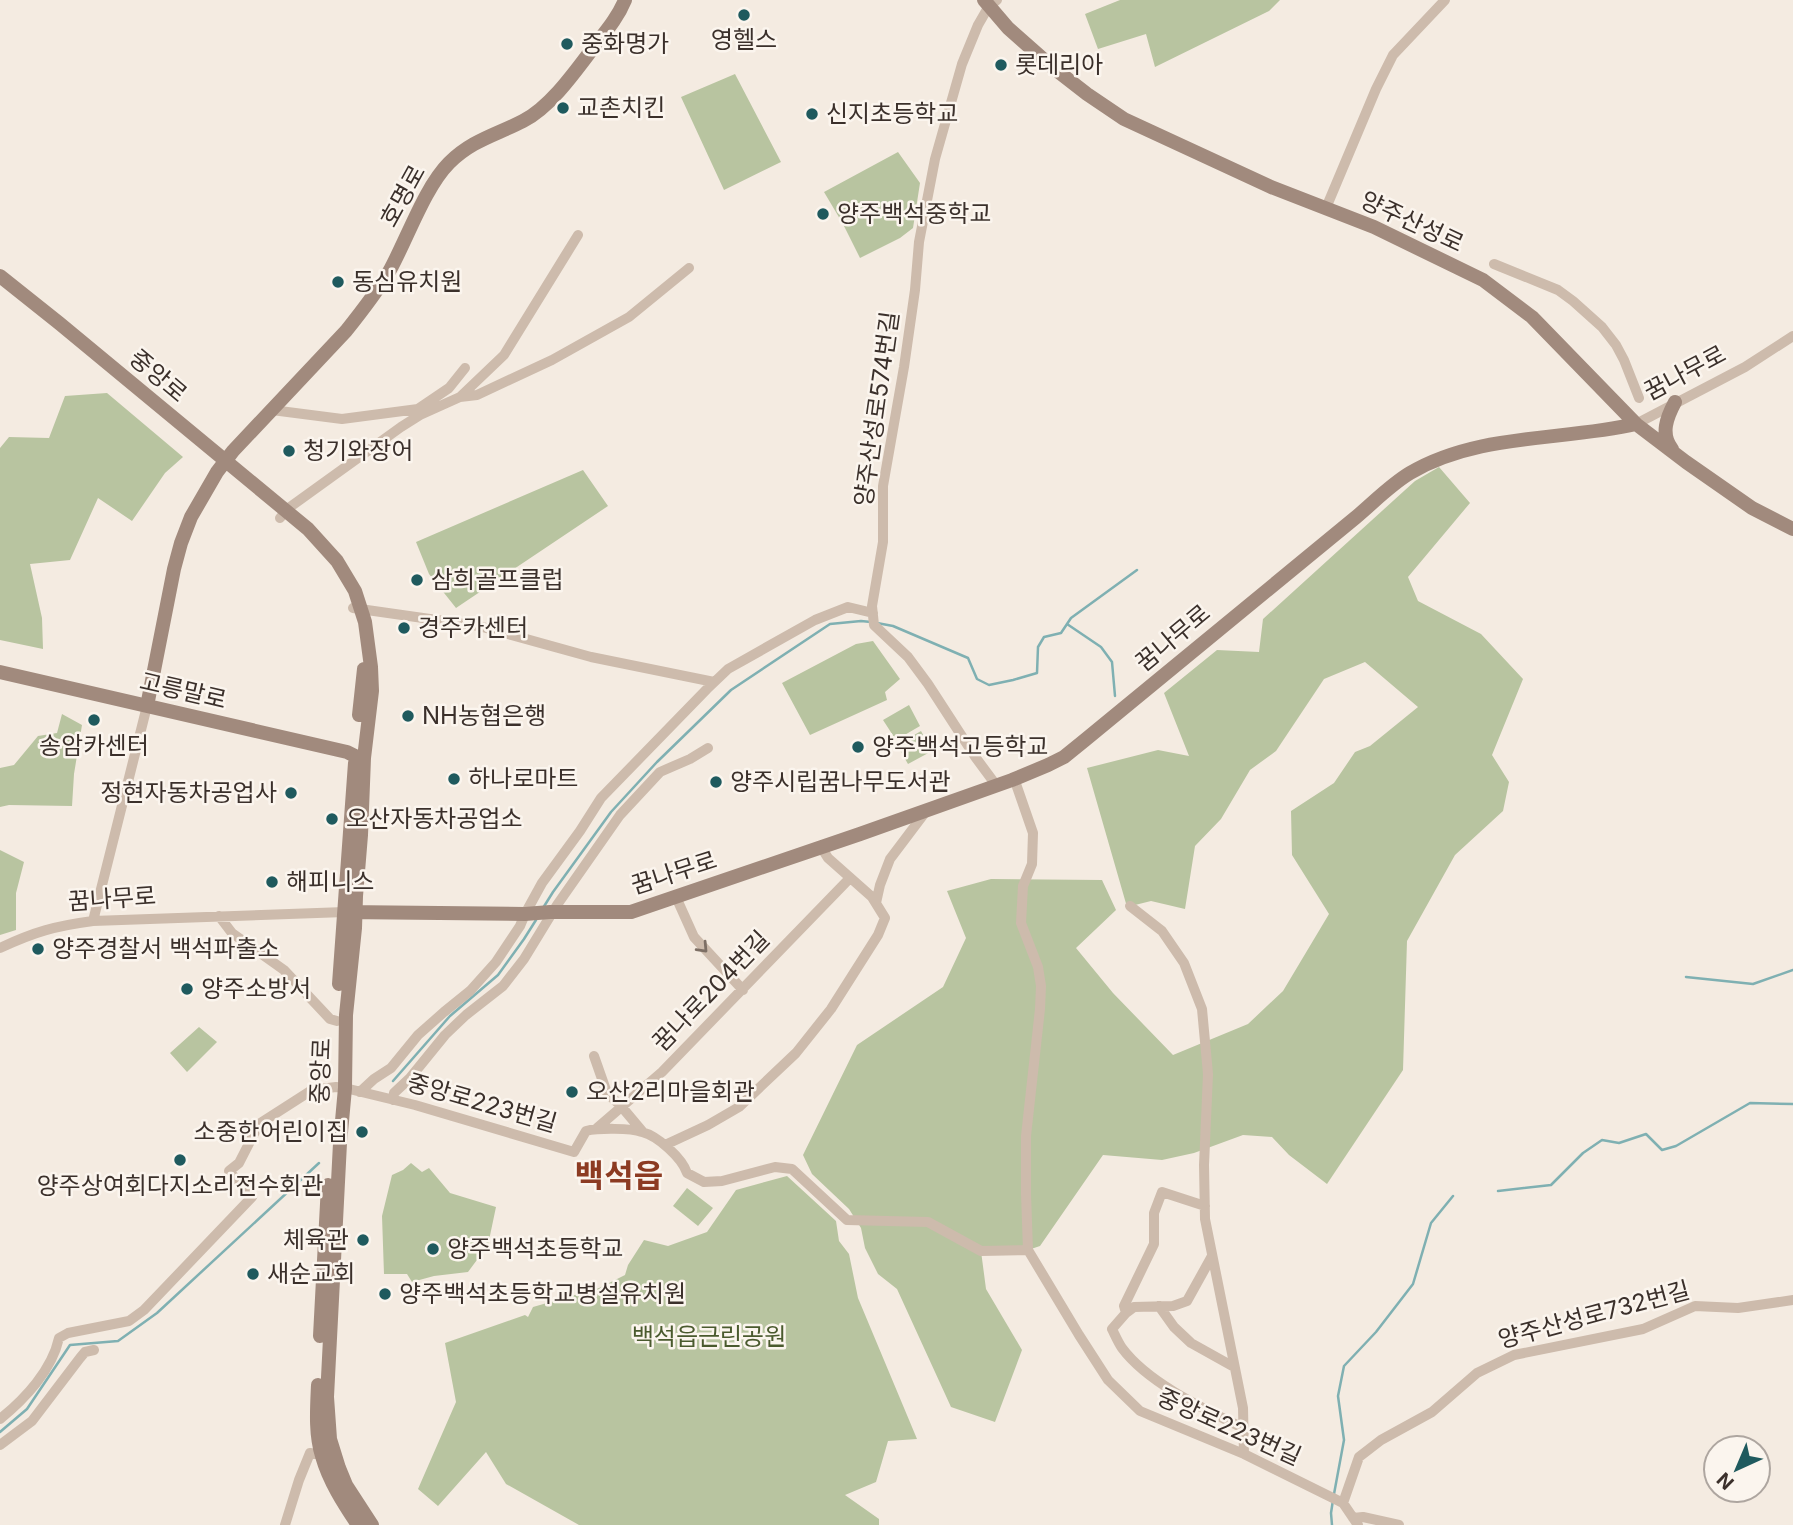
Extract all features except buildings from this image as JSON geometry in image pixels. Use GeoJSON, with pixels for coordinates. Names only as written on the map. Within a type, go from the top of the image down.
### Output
{"type":"FeatureCollection","features":[{"type":"Feature","properties":{"kind":"street","name":"호명로"},"geometry":{"type":"LineString","coordinates":[[223,463],[346,331],[363,309],[389,271],[432,186],[448,164],[483,138],[524,121],[538,111],[576,71],[621,10],[625,0]]}},
{"type":"Feature","properties":{"kind":"street"},"geometry":{"type":"LineString","coordinates":[[1326,208],[1393,55],[1445,0]]}},
{"type":"Feature","properties":{"kind":"street","name":"양주산성로"},"geometry":{"type":"LineString","coordinates":[[990,2],[1008,28],[1051,66],[1124,119],[1271,187],[1374,227],[1483,280],[1532,317],[1636,424],[1752,508],[1793,529]]}},
{"type":"Feature","properties":{"kind":"street","name":"양주산성로574번길"},"geometry":{"type":"LineString","coordinates":[[873,619],[872,606],[883,542],[883,486],[905,359],[919,242],[935,159],[962,64],[990,2]]}},
{"type":"Feature","properties":{"kind":"street"},"geometry":{"type":"LineString","coordinates":[[460,397],[504,355],[578,234]]}},
{"type":"Feature","properties":{"kind":"street"},"geometry":{"type":"LineString","coordinates":[[1494,264],[1558,290],[1602,327],[1620,353],[1639,398]]}},
{"type":"Feature","properties":{"kind":"street"},"geometry":{"type":"LineString","coordinates":[[283,514],[420,415],[460,397],[477,395],[524,374],[629,317],[689,268]]}},
{"type":"Feature","properties":{"kind":"street","name":"중앙로"},"geometry":{"type":"LineString","coordinates":[[0,276],[173,418],[223,463],[250,494],[283,514],[331,566],[357,609],[368,639],[372,691],[337,1021],[340,1087]]}},
{"type":"Feature","properties":{"kind":"street","name":"중앙로"},"geometry":{"type":"LineString","coordinates":[[0,285],[223,463]]}},
{"type":"Feature","properties":{"kind":"street","name":"꿈나무로"},"geometry":{"type":"LineString","coordinates":[[0,948],[34,932],[93,920],[350,912],[631,912],[676,897],[1012,780],[1063,757],[1410,473],[1462,450],[1607,431],[1636,424],[1745,367],[1793,336]]}},
{"type":"Feature","properties":{"kind":"street"},"geometry":{"type":"LineString","coordinates":[[173,418],[215,446],[223,448],[237,442],[270,412],[342,419],[418,409],[449,388],[465,368]]}},
{"type":"Feature","properties":{"kind":"street"},"geometry":{"type":"LineString","coordinates":[[1675,402],[1667,417],[1665,437],[1677,456]]}},
{"type":"Feature","properties":{"kind":"street"},"geometry":{"type":"LineString","coordinates":[[93,920],[147,706],[181,543],[191,517],[223,463]]}},
{"type":"Feature","properties":{"kind":"street"},"geometry":{"type":"LineString","coordinates":[[0,1419],[19,1402],[44,1372],[57,1349],[59,1338],[68,1333],[129,1321],[144,1310],[252,1197],[229,1171],[239,1163],[259,1124],[312,1090],[340,1087],[363,1092],[374,1079],[391,1068],[427,1027],[470,991],[496,962],[520,926],[542,883],[601,798],[728,669],[815,620],[848,607],[873,619],[908,657],[996,785]]}},
{"type":"Feature","properties":{"kind":"street"},"geometry":{"type":"LineString","coordinates":[[357,609],[480,625],[591,657],[714,682]]}},
{"type":"Feature","properties":{"kind":"street","name":"중앙로"},"geometry":{"type":"LineString","coordinates":[[357,609],[364,664],[355,756],[346,1015],[317,1416],[328,1455],[372,1525]]}},
{"type":"Feature","properties":{"kind":"street","name":"고릉말로"},"geometry":{"type":"LineString","coordinates":[[0,672],[355,756]]}},
{"type":"Feature","properties":{"kind":"street"},"geometry":{"type":"LineString","coordinates":[[393,1100],[394,1093],[410,1078],[445,1035],[503,986],[620,815],[660,772],[708,748]]}},
{"type":"Feature","properties":{"kind":"street"},"geometry":{"type":"LineString","coordinates":[[594,1056],[607,1093],[642,1131],[665,1145],[685,1167],[687,1173],[704,1182],[722,1181],[775,1167],[792,1169],[847,1220],[928,1222],[981,1251],[1028,1250],[1026,1136],[1041,985],[1038,967],[1021,923],[1023,886],[1032,864],[1033,833],[1016,784],[1012,780]]}},
{"type":"Feature","properties":{"kind":"street"},"geometry":{"type":"LineString","coordinates":[[876,903],[890,859],[927,809]]}},
{"type":"Feature","properties":{"kind":"street"},"geometry":{"type":"LineString","coordinates":[[665,1145],[739,1107],[796,1053],[831,1009],[878,935],[885,918],[876,903],[828,858],[821,847]]}},
{"type":"Feature","properties":{"kind":"street","name":"꿈나로204번길"},"geometry":{"type":"LineString","coordinates":[[597,1128],[663,1072],[850,878]]}},
{"type":"Feature","properties":{"kind":"street"},"geometry":{"type":"LineString","coordinates":[[676,897],[694,937],[743,990]]}},
{"type":"Feature","properties":{"kind":"street"},"geometry":{"type":"LineString","coordinates":[[1130,906],[1162,931],[1184,963],[1202,1009],[1208,1074],[1205,1219],[1243,1408],[1244,1454]]}},
{"type":"Feature","properties":{"kind":"street"},"geometry":{"type":"LineString","coordinates":[[219,916],[232,933],[284,970],[330,1019],[337,1021]]}},
{"type":"Feature","properties":{"kind":"street","name":"중앙로223번길"},"geometry":{"type":"LineString","coordinates":[[363,1092],[574,1152],[586,1131],[597,1128]]}},
{"type":"Feature","properties":{"kind":"street"},"geometry":{"type":"LineString","coordinates":[[597,1128],[642,1131]]}},
{"type":"Feature","properties":{"kind":"street"},"geometry":{"type":"LineString","coordinates":[[1126,1313],[1124,1306],[1154,1244],[1154,1213],[1162,1192],[1205,1206]]}},
{"type":"Feature","properties":{"kind":"street","name":"중앙로223번길"},"geometry":{"type":"LineString","coordinates":[[1028,1250],[1108,1380],[1140,1410],[1244,1454],[1341,1502],[1356,1522]]}},
{"type":"Feature","properties":{"kind":"street"},"geometry":{"type":"LineString","coordinates":[[1212,1256],[1187,1301],[1173,1306],[1134,1307],[1112,1329],[1121,1348],[1147,1373],[1201,1408],[1243,1428]]}},
{"type":"Feature","properties":{"kind":"street","name":"양주산성로732번길"},"geometry":{"type":"LineString","coordinates":[[1341,1502],[1359,1457],[1381,1440],[1432,1412],[1477,1373],[1514,1355],[1643,1328],[1695,1306],[1738,1308],[1793,1300]]}},
{"type":"Feature","properties":{"kind":"street"},"geometry":{"type":"LineString","coordinates":[[1159,1306],[1174,1327],[1191,1343],[1234,1367]]}},
{"type":"Feature","properties":{"kind":"street"},"geometry":{"type":"LineString","coordinates":[[0,1445],[32,1421],[85,1352],[94,1350]]}},
{"type":"Feature","properties":{"kind":"street"},"geometry":{"type":"LineString","coordinates":[[285,1525],[310,1453],[328,1455]]}},
{"type":"Feature","properties":{"kind":"street","name":"중앙로"},"geometry":{"type":"LineString","coordinates":[[328,1455],[328,1472],[358,1525]]}},
{"type":"Feature","properties":{"kind":"street"},"geometry":{"type":"LineString","coordinates":[[1356,1522],[1363,1517],[1399,1525]]}},
{"type":"Feature","properties":{"kind":"green space"},"geometry":{"type":"Polygon","coordinates":[[[1120,0],[1280,0],[1269,11],[1155,67],[1146,34],[1098,49],[1085,14],[1120,0]]]}},
{"type":"Feature","properties":{"kind":"green space"},"geometry":{"type":"Polygon","coordinates":[[[735,74],[781,162],[724,190],[681,97],[735,74]]]}},
{"type":"Feature","properties":{"kind":"green space"},"geometry":{"type":"Polygon","coordinates":[[[898,152],[920,183],[913,228],[900,238],[860,258],[824,192],[898,152]]]}},
{"type":"Feature","properties":{"kind":"green space"},"geometry":{"type":"Polygon","coordinates":[[[107,393],[183,457],[165,473],[132,521],[98,498],[70,560],[30,564],[42,618],[43,649],[0,640],[0,448],[9,437],[49,438],[65,396],[107,393]]]}},
{"type":"Feature","properties":{"kind":"green space"},"geometry":{"type":"Polygon","coordinates":[[[1439,467],[1470,503],[1408,577],[1418,601],[1481,634],[1523,679],[1492,755],[1509,782],[1503,811],[1455,855],[1407,941],[1403,1070],[1327,1184],[1289,1155],[1272,1137],[1243,1135],[1194,1153],[1162,1160],[1103,1155],[1040,1246],[1028,1250],[981,1251],[986,1289],[1022,1350],[995,1422],[951,1407],[897,1289],[878,1274],[865,1248],[861,1228],[849,1209],[812,1174],[803,1155],[857,1045],[943,987],[966,938],[947,891],[991,879],[1102,880],[1116,910],[1076,948],[1113,993],[1173,1055],[1248,1024],[1283,991],[1329,914],[1292,855],[1291,811],[1334,783],[1355,752],[1370,746],[1418,707],[1365,662],[1324,679],[1276,751],[1250,770],[1221,819],[1195,846],[1185,909],[1151,901],[1127,907],[1087,768],[1158,750],[1189,756],[1164,693],[1217,650],[1259,652],[1263,619],[1415,481],[1439,467]]]}},
{"type":"Feature","properties":{"kind":"green space"},"geometry":{"type":"Polygon","coordinates":[[[583,470],[608,506],[456,608],[429,574],[416,542],[583,470]]]}},
{"type":"Feature","properties":{"kind":"green space"},"geometry":{"type":"Polygon","coordinates":[[[873,641],[900,679],[885,692],[887,700],[810,735],[782,683],[856,644],[873,641]]]}},
{"type":"Feature","properties":{"kind":"green space"},"geometry":{"type":"Polygon","coordinates":[[[909,705],[920,726],[896,740],[883,720],[909,705]]]}},
{"type":"Feature","properties":{"kind":"green space"},"geometry":{"type":"Polygon","coordinates":[[[62,714],[82,725],[72,806],[0,807],[0,768],[14,765],[38,736],[57,733],[62,714]]]}},
{"type":"Feature","properties":{"kind":"green space"},"geometry":{"type":"Polygon","coordinates":[[[921,731],[932,751],[908,764],[897,745],[921,731]]]}},
{"type":"Feature","properties":{"kind":"green space"},"geometry":{"type":"Polygon","coordinates":[[[0,850],[24,862],[16,893],[16,930],[0,935],[0,850]]]}},
{"type":"Feature","properties":{"kind":"green space"},"geometry":{"type":"Polygon","coordinates":[[[199,1027],[217,1042],[187,1072],[170,1053],[199,1027]]]}},
{"type":"Feature","properties":{"kind":"green space"},"geometry":{"type":"Polygon","coordinates":[[[411,1163],[422,1172],[429,1168],[450,1193],[496,1207],[488,1245],[468,1272],[412,1282],[407,1274],[384,1274],[382,1216],[392,1175],[411,1163]]]}},
{"type":"Feature","properties":{"kind":"green space","name":"백석읍근린공원"},"geometry":{"type":"Polygon","coordinates":[[[787,1176],[836,1221],[839,1241],[849,1254],[858,1298],[917,1439],[888,1441],[876,1482],[845,1495],[879,1519],[879,1525],[579,1525],[506,1484],[486,1452],[438,1506],[418,1489],[456,1402],[445,1343],[525,1315],[528,1317],[533,1307],[599,1288],[625,1275],[628,1265],[644,1240],[668,1246],[707,1232],[736,1190],[787,1176]]]}},
{"type":"Feature","properties":{"kind":"green space"},"geometry":{"type":"Polygon","coordinates":[[[687,1188],[713,1208],[698,1226],[673,1206],[687,1188]]]}},
{"type":"Feature","properties":{"kind":"waterway"},"geometry":{"type":"LineString","coordinates":[[877,623],[893,626],[968,658],[977,679],[989,685],[1037,673],[1038,647],[1044,637],[1061,633],[1071,618],[1137,570]]}},
{"type":"Feature","properties":{"kind":"waterway"},"geometry":{"type":"LineString","coordinates":[[543,908],[611,812],[657,762],[731,690],[830,624],[871,622]]}},
{"type":"Feature","properties":{"kind":"waterway"},"geometry":{"type":"LineString","coordinates":[[1067,624],[1101,647],[1112,662],[1115,696]]}},
{"type":"Feature","properties":{"kind":"waterway"},"geometry":{"type":"LineString","coordinates":[[393,1081],[450,1016],[498,975],[536,920]]}},
{"type":"Feature","properties":{"kind":"waterway"},"geometry":{"type":"LineString","coordinates":[[1686,977],[1753,984],[1793,970]]}},
{"type":"Feature","properties":{"kind":"waterway"},"geometry":{"type":"LineString","coordinates":[[1498,1191],[1551,1185],[1583,1153],[1602,1140],[1619,1143],[1646,1134],[1662,1150],[1676,1146],[1750,1103],[1793,1104]]}},
{"type":"Feature","properties":{"kind":"waterway"},"geometry":{"type":"LineString","coordinates":[[0,1432],[27,1409],[70,1345],[118,1341],[157,1313],[319,1163]]}},
{"type":"Feature","properties":{"kind":"waterway"},"geometry":{"type":"LineString","coordinates":[[1334,1494],[1344,1440],[1338,1396],[1344,1366],[1376,1332],[1413,1284],[1431,1223],[1453,1196]]}},
{"type":"Feature","properties":{"kind":"waterway"},"geometry":{"type":"LineString","coordinates":[[1332,1525],[1333,1500]]}},
{"type":"Feature","properties":{"kind":"place","name":"영헬스"},"geometry":{"type":"Point","coordinates":[744,15]}},
{"type":"Feature","properties":{"kind":"place","name":"중화명가"},"geometry":{"type":"Point","coordinates":[567,44]}},
{"type":"Feature","properties":{"kind":"place","name":"롯데리아"},"geometry":{"type":"Point","coordinates":[1001,65]}},
{"type":"Feature","properties":{"kind":"place","name":"교촌치킨"},"geometry":{"type":"Point","coordinates":[563,108]}},
{"type":"Feature","properties":{"kind":"place","name":"신지초등학교"},"geometry":{"type":"Point","coordinates":[812,114]}},
{"type":"Feature","properties":{"kind":"place","name":"양주백석중학교"},"geometry":{"type":"Point","coordinates":[823,214]}},
{"type":"Feature","properties":{"kind":"place","name":"동심유치원"},"geometry":{"type":"Point","coordinates":[338,282]}},
{"type":"Feature","properties":{"kind":"place","name":"청기와장어"},"geometry":{"type":"Point","coordinates":[289,451]}},
{"type":"Feature","properties":{"kind":"place","name":"삼희골프클럽"},"geometry":{"type":"Point","coordinates":[417,580]}},
{"type":"Feature","properties":{"kind":"place","name":"경주카센터"},"geometry":{"type":"Point","coordinates":[404,628]}},
{"type":"Feature","properties":{"kind":"place","name":"NH농협은행"},"geometry":{"type":"Point","coordinates":[408,716]}},
{"type":"Feature","properties":{"kind":"place","name":"송암카센터"},"geometry":{"type":"Point","coordinates":[94,720]}},
{"type":"Feature","properties":{"kind":"place","name":"양주백석고등학교"},"geometry":{"type":"Point","coordinates":[858,747]}},
{"type":"Feature","properties":{"kind":"place","name":"하나로마트"},"geometry":{"type":"Point","coordinates":[454,779]}},
{"type":"Feature","properties":{"kind":"place","name":"양주시립꿈나무도서관"},"geometry":{"type":"Point","coordinates":[716,782]}},
{"type":"Feature","properties":{"kind":"place","name":"정현자동차공업사"},"geometry":{"type":"Point","coordinates":[291,793]}},
{"type":"Feature","properties":{"kind":"place","name":"오산자동차공업소"},"geometry":{"type":"Point","coordinates":[332,819]}},
{"type":"Feature","properties":{"kind":"place","name":"해피니스"},"geometry":{"type":"Point","coordinates":[272,882]}},
{"type":"Feature","properties":{"kind":"place","name":"양주경찰서 백석파출소"},"geometry":{"type":"Point","coordinates":[38,949]}},
{"type":"Feature","properties":{"kind":"place","name":"양주소방서"},"geometry":{"type":"Point","coordinates":[187,989]}},
{"type":"Feature","properties":{"kind":"place","name":"오산2리마을회관"},"geometry":{"type":"Point","coordinates":[572,1092]}},
{"type":"Feature","properties":{"kind":"place","name":"소중한어린이집"},"geometry":{"type":"Point","coordinates":[362,1132]}},
{"type":"Feature","properties":{"kind":"place","name":"양주상여회다지소리전수회관"},"geometry":{"type":"Point","coordinates":[180,1160]}},
{"type":"Feature","properties":{"kind":"place","name":"체육관"},"geometry":{"type":"Point","coordinates":[363,1240]}},
{"type":"Feature","properties":{"kind":"place","name":"양주백석초등학교"},"geometry":{"type":"Point","coordinates":[433,1249]}},
{"type":"Feature","properties":{"kind":"place","name":"새순교회"},"geometry":{"type":"Point","coordinates":[253,1274]}},
{"type":"Feature","properties":{"kind":"place","name":"양주백석초등학교병설유치원"},"geometry":{"type":"Point","coordinates":[385,1294]}},
{"type":"Feature","properties":{"kind":"district","name":"백석읍"},"geometry":{"type":"Point","coordinates":[619,1176]}}]}
